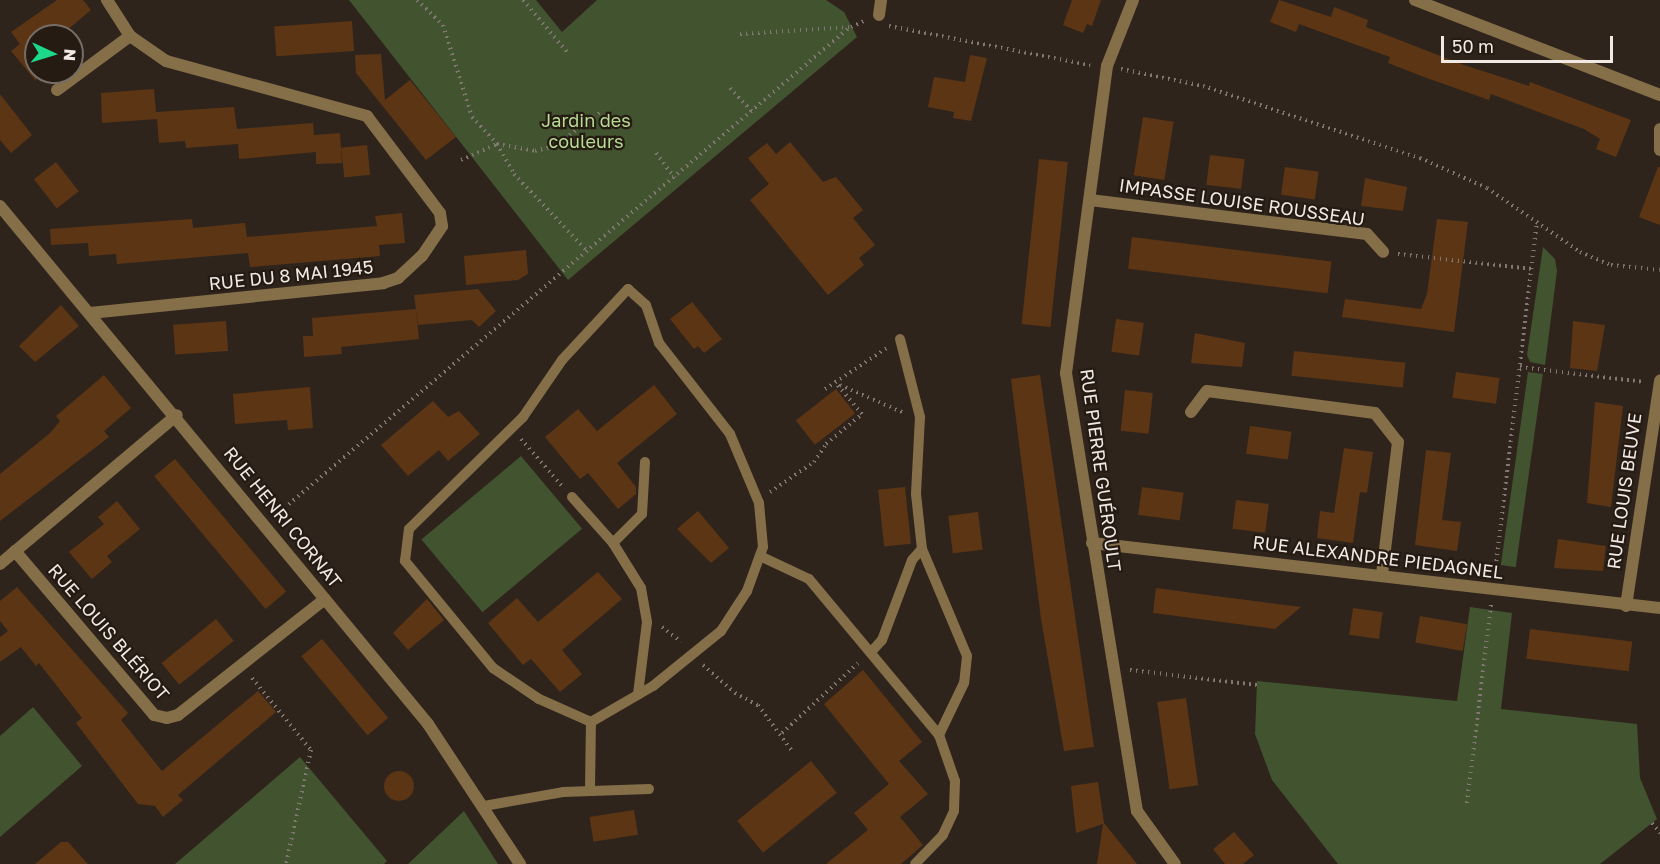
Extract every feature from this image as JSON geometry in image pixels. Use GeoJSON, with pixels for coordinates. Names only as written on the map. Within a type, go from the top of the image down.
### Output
{"type":"FeatureCollection","features":[{"type":"Feature","properties":{"kind":"street","name":"RUE DU 8 MAI 1945"},"geometry":{"type":"LineString","coordinates":[[90,313],[383,283],[398,278],[422,256],[442,226],[440,213],[367,116],[166,61],[130,36],[106,0]]}},
{"type":"Feature","properties":{"kind":"street"},"geometry":{"type":"LineString","coordinates":[[879,15],[881,0]]}},
{"type":"Feature","properties":{"kind":"street","name":"RUE PIERRE GUÉROULT"},"geometry":{"type":"LineString","coordinates":[[1133,0],[1107,66],[1066,373],[1137,811],[1175,864]]}},
{"type":"Feature","properties":{"kind":"street"},"geometry":{"type":"LineString","coordinates":[[1415,0],[1660,95]]}},
{"type":"Feature","properties":{"kind":"street"},"geometry":{"type":"LineString","coordinates":[[57,90],[130,36]]}},
{"type":"Feature","properties":{"kind":"street"},"geometry":{"type":"LineString","coordinates":[[1660,129],[1660,150]]}},
{"type":"Feature","properties":{"kind":"street","name":"IMPASSE LOUISE ROUSSEAU"},"geometry":{"type":"LineString","coordinates":[[1090,200],[1367,234],[1383,252]]}},
{"type":"Feature","properties":{"kind":"street","name":"RUE HENRI CORNAT"},"geometry":{"type":"LineString","coordinates":[[0,206],[177,415],[428,724],[520,864]]}},
{"type":"Feature","properties":{"kind":"street","name":"RUE LOUIS BEUVE"},"geometry":{"type":"LineString","coordinates":[[1626,606],[1658,383]]}},
{"type":"Feature","properties":{"kind":"street"},"geometry":{"type":"LineString","coordinates":[[1191,412],[1207,392],[1375,413],[1398,442],[1382,575]]}},
{"type":"Feature","properties":{"kind":"street"},"geometry":{"type":"LineString","coordinates":[[0,564],[177,415]]}},
{"type":"Feature","properties":{"kind":"street","name":"RUE ALEXANDRE PIEDAGNEL"},"geometry":{"type":"LineString","coordinates":[[1092,543],[1382,575],[1626,606],[1660,608]]}},
{"type":"Feature","properties":{"kind":"street","name":"RUE LOUIS BLÉRIOT"},"geometry":{"type":"LineString","coordinates":[[15,551],[154,715],[178,715],[325,598]]}},
{"type":"Feature","properties":{"kind":"lane"},"geometry":{"type":"LineString","coordinates":[[628,288],[646,305],[659,343],[730,434],[758,499],[760,556],[732,616],[694,656],[591,722],[539,699],[493,668],[405,561],[410,529],[512,428],[562,360],[628,288]]}},
{"type":"Feature","properties":{"kind":"lane"},"geometry":{"type":"LineString","coordinates":[[900,339],[920,417],[916,494],[922,549],[968,656],[964,682],[939,735]]}},
{"type":"Feature","properties":{"kind":"lane"},"geometry":{"type":"LineString","coordinates":[[613,543],[642,514],[645,462]]}},
{"type":"Feature","properties":{"kind":"lane"},"geometry":{"type":"LineString","coordinates":[[572,497],[613,543],[641,588],[647,622],[638,694]]}},
{"type":"Feature","properties":{"kind":"lane"},"geometry":{"type":"LineString","coordinates":[[872,651],[882,640],[912,560],[922,549]]}},
{"type":"Feature","properties":{"kind":"lane"},"geometry":{"type":"LineString","coordinates":[[760,556],[809,579],[872,651],[939,735],[955,781],[954,811],[943,835],[915,864]]}},
{"type":"Feature","properties":{"kind":"lane"},"geometry":{"type":"LineString","coordinates":[[590,790],[591,722]]}},
{"type":"Feature","properties":{"kind":"lane"},"geometry":{"type":"LineString","coordinates":[[484,806],[516,797],[590,790],[649,789]]}},
{"type":"Feature","properties":{"kind":"path"},"geometry":{"type":"LineString","coordinates":[[417,0],[443,25],[472,117],[497,144],[514,174],[588,252]]}},
{"type":"Feature","properties":{"kind":"path"},"geometry":{"type":"LineString","coordinates":[[523,0],[568,53]]}},
{"type":"Feature","properties":{"kind":"path"},"geometry":{"type":"LineString","coordinates":[[266,524],[851,27],[879,15],[891,28],[900,31],[1107,66],[1203,86],[1364,138],[1486,188],[1580,252],[1611,265],[1660,270]]}},
{"type":"Feature","properties":{"kind":"path"},"geometry":{"type":"LineString","coordinates":[[740,34],[851,27]]}},
{"type":"Feature","properties":{"kind":"path"},"geometry":{"type":"LineString","coordinates":[[730,88],[752,112]]}},
{"type":"Feature","properties":{"kind":"path"},"geometry":{"type":"LineString","coordinates":[[461,160],[497,144],[535,151],[555,146],[603,110]]}},
{"type":"Feature","properties":{"kind":"path"},"geometry":{"type":"LineString","coordinates":[[656,153],[675,178]]}},
{"type":"Feature","properties":{"kind":"path"},"geometry":{"type":"LineString","coordinates":[[1467,803],[1537,223]]}},
{"type":"Feature","properties":{"kind":"path"},"geometry":{"type":"LineString","coordinates":[[1383,252],[1532,269]]}},
{"type":"Feature","properties":{"kind":"path"},"geometry":{"type":"LineString","coordinates":[[825,389],[837,384],[900,339]]}},
{"type":"Feature","properties":{"kind":"path"},"geometry":{"type":"LineString","coordinates":[[1520,367],[1658,383]]}},
{"type":"Feature","properties":{"kind":"path"},"geometry":{"type":"LineString","coordinates":[[837,384],[885,409],[920,417]]}},
{"type":"Feature","properties":{"kind":"path"},"geometry":{"type":"LineString","coordinates":[[758,499],[814,462],[826,444],[862,414],[837,384]]}},
{"type":"Feature","properties":{"kind":"path"},"geometry":{"type":"LineString","coordinates":[[512,428],[572,497]]}},
{"type":"Feature","properties":{"kind":"path"},"geometry":{"type":"LineString","coordinates":[[647,622],[668,630],[735,693],[758,705],[782,734],[792,751]]}},
{"type":"Feature","properties":{"kind":"path"},"geometry":{"type":"LineString","coordinates":[[782,734],[872,651]]}},
{"type":"Feature","properties":{"kind":"path"},"geometry":{"type":"LineString","coordinates":[[241,664],[310,750],[286,864]]}},
{"type":"Feature","properties":{"kind":"path"},"geometry":{"type":"LineString","coordinates":[[1113,669],[1257,685]]}},
{"type":"Feature","properties":{"kind":"path"},"geometry":{"type":"LineString","coordinates":[[1652,823],[1660,833]]}},
{"type":"Feature","properties":{"kind":"green space","name":"Jardin des couleurs"},"geometry":{"type":"Polygon","coordinates":[[[349,0],[536,0],[562,32],[597,0],[826,0],[844,12],[857,37],[568,280],[349,0]]]}},
{"type":"Feature","properties":{"kind":"green space"},"geometry":{"type":"Polygon","coordinates":[[[1543,247],[1555,259],[1557,271],[1545,365],[1530,362],[1527,355],[1543,247]]]}},
{"type":"Feature","properties":{"kind":"green space"},"geometry":{"type":"Polygon","coordinates":[[[1528,372],[1543,374],[1516,567],[1501,565],[1528,372]]]}},
{"type":"Feature","properties":{"kind":"green space"},"geometry":{"type":"Polygon","coordinates":[[[521,456],[582,529],[482,612],[421,540],[521,456]]]}},
{"type":"Feature","properties":{"kind":"green space"},"geometry":{"type":"Polygon","coordinates":[[[1470,607],[1512,613],[1501,709],[1637,724],[1640,778],[1657,819],[1600,864],[1338,864],[1272,780],[1255,734],[1257,681],[1457,701],[1470,607]]]}},
{"type":"Feature","properties":{"kind":"green space"},"geometry":{"type":"Polygon","coordinates":[[[33,707],[82,766],[0,837],[0,736],[33,707]]]}},
{"type":"Feature","properties":{"kind":"green space"},"geometry":{"type":"Polygon","coordinates":[[[300,757],[387,861],[384,864],[175,864],[300,757]]]}},
{"type":"Feature","properties":{"kind":"green space"},"geometry":{"type":"Polygon","coordinates":[[[464,811],[498,864],[408,864],[464,811]]]}},
{"type":"Feature","properties":{"kind":"building"},"geometry":{"type":"Polygon","coordinates":[[[57,0],[83,0],[91,10],[74,24],[24,24],[24,67],[11,51],[20,44],[11,32],[57,0]]]}},
{"type":"Feature","properties":{"kind":"building"},"geometry":{"type":"Polygon","coordinates":[[[1072,0],[1101,0],[1092,26],[1087,24],[1083,33],[1063,25],[1072,0]]]}},
{"type":"Feature","properties":{"kind":"building"},"geometry":{"type":"Polygon","coordinates":[[[1279,0],[1331,17],[1334,7],[1368,20],[1366,27],[1461,64],[1529,86],[1530,82],[1631,120],[1616,157],[1596,149],[1600,139],[1584,129],[1491,94],[1489,100],[1424,77],[1388,63],[1390,57],[1299,24],[1296,32],[1270,22],[1279,0]]]}},
{"type":"Feature","properties":{"kind":"building"},"geometry":{"type":"Polygon","coordinates":[[[352,21],[354,51],[276,56],[274,26],[352,21]]]}},
{"type":"Feature","properties":{"kind":"building"},"geometry":{"type":"Polygon","coordinates":[[[381,54],[385,100],[410,80],[456,137],[426,160],[356,73],[355,55],[381,54]]]}},
{"type":"Feature","properties":{"kind":"building"},"geometry":{"type":"Polygon","coordinates":[[[970,55],[987,58],[971,121],[953,118],[954,112],[928,107],[934,77],[965,82],[970,55]]]}},
{"type":"Feature","properties":{"kind":"building"},"geometry":{"type":"Polygon","coordinates":[[[154,89],[156,112],[234,107],[237,129],[313,123],[314,135],[340,133],[342,163],[316,164],[316,152],[239,159],[238,144],[186,148],[185,141],[159,143],[157,119],[102,123],[101,93],[154,89]]]}},
{"type":"Feature","properties":{"kind":"building"},"geometry":{"type":"Polygon","coordinates":[[[0,94],[32,135],[11,153],[0,140],[0,94]]]}},
{"type":"Feature","properties":{"kind":"building"},"geometry":{"type":"Polygon","coordinates":[[[1143,117],[1174,122],[1164,180],[1134,175],[1143,117]]]}},
{"type":"Feature","properties":{"kind":"building"},"geometry":{"type":"Polygon","coordinates":[[[790,142],[823,182],[836,177],[863,210],[853,218],[875,245],[859,258],[864,265],[828,295],[750,200],[769,184],[748,158],[767,143],[776,154],[790,142]]]}},
{"type":"Feature","properties":{"kind":"building"},"geometry":{"type":"Polygon","coordinates":[[[367,145],[370,175],[344,178],[341,148],[367,145]]]}},
{"type":"Feature","properties":{"kind":"building"},"geometry":{"type":"Polygon","coordinates":[[[1210,155],[1245,159],[1241,189],[1206,185],[1210,155]]]}},
{"type":"Feature","properties":{"kind":"building"},"geometry":{"type":"Polygon","coordinates":[[[1039,159],[1068,162],[1050,327],[1022,324],[1039,159]]]}},
{"type":"Feature","properties":{"kind":"building"},"geometry":{"type":"Polygon","coordinates":[[[56,162],[79,191],[57,208],[34,179],[56,162]]]}},
{"type":"Feature","properties":{"kind":"building"},"geometry":{"type":"Polygon","coordinates":[[[1285,167],[1319,172],[1315,199],[1281,195],[1285,167]]]}},
{"type":"Feature","properties":{"kind":"building"},"geometry":{"type":"Polygon","coordinates":[[[1658,167],[1660,167],[1660,225],[1639,217],[1658,167]]]}},
{"type":"Feature","properties":{"kind":"building"},"geometry":{"type":"Polygon","coordinates":[[[1365,178],[1407,187],[1403,211],[1361,206],[1365,178]]]}},
{"type":"Feature","properties":{"kind":"building"},"geometry":{"type":"Polygon","coordinates":[[[402,213],[405,243],[379,245],[380,256],[250,267],[248,253],[117,264],[116,254],[89,256],[88,243],[51,245],[50,229],[192,219],[193,228],[245,223],[247,237],[377,226],[375,216],[402,213]]]}},
{"type":"Feature","properties":{"kind":"building"},"geometry":{"type":"Polygon","coordinates":[[[1437,219],[1468,222],[1454,332],[1342,317],[1345,299],[1421,309],[1427,294],[1437,219]]]}},
{"type":"Feature","properties":{"kind":"building"},"geometry":{"type":"Polygon","coordinates":[[[1132,237],[1332,261],[1328,293],[1128,269],[1132,237]]]}},
{"type":"Feature","properties":{"kind":"building"},"geometry":{"type":"Polygon","coordinates":[[[526,250],[528,274],[518,280],[466,285],[464,256],[526,250]]]}},
{"type":"Feature","properties":{"kind":"building"},"geometry":{"type":"Polygon","coordinates":[[[478,289],[496,311],[479,327],[472,320],[418,325],[414,295],[478,289]]]}},
{"type":"Feature","properties":{"kind":"building"},"geometry":{"type":"Polygon","coordinates":[[[692,302],[722,339],[704,353],[698,346],[694,349],[670,319],[692,302]]]}},
{"type":"Feature","properties":{"kind":"building"},"geometry":{"type":"Polygon","coordinates":[[[61,305],[79,326],[35,362],[19,346],[61,305]]]}},
{"type":"Feature","properties":{"kind":"building"},"geometry":{"type":"Polygon","coordinates":[[[416,309],[419,339],[341,347],[342,354],[304,357],[303,336],[313,336],[312,318],[416,309]]]}},
{"type":"Feature","properties":{"kind":"building"},"geometry":{"type":"Polygon","coordinates":[[[1116,319],[1144,323],[1139,356],[1111,352],[1116,319]]]}},
{"type":"Feature","properties":{"kind":"building"},"geometry":{"type":"Polygon","coordinates":[[[226,321],[228,351],[175,355],[173,325],[226,321]]]}},
{"type":"Feature","properties":{"kind":"building"},"geometry":{"type":"Polygon","coordinates":[[[1573,321],[1605,325],[1597,371],[1570,368],[1573,321]]]}},
{"type":"Feature","properties":{"kind":"building"},"geometry":{"type":"Polygon","coordinates":[[[1195,333],[1245,343],[1242,367],[1191,363],[1195,333]]]}},
{"type":"Feature","properties":{"kind":"building"},"geometry":{"type":"Polygon","coordinates":[[[1294,351],[1405,363],[1403,388],[1291,376],[1294,351]]]}},
{"type":"Feature","properties":{"kind":"building"},"geometry":{"type":"Polygon","coordinates":[[[1456,372],[1500,378],[1496,404],[1452,398],[1456,372]]]}},
{"type":"Feature","properties":{"kind":"building"},"geometry":{"type":"Polygon","coordinates":[[[104,375],[131,408],[104,431],[109,437],[0,521],[0,474],[50,433],[60,421],[56,416],[104,375]]]}},
{"type":"Feature","properties":{"kind":"building"},"geometry":{"type":"Polygon","coordinates":[[[1040,375],[1094,747],[1064,751],[1041,619],[1011,379],[1040,375]]]}},
{"type":"Feature","properties":{"kind":"building"},"geometry":{"type":"Polygon","coordinates":[[[654,385],[677,414],[617,463],[636,487],[636,494],[618,509],[588,473],[580,479],[545,437],[578,409],[597,431],[654,385]]]}},
{"type":"Feature","properties":{"kind":"building"},"geometry":{"type":"Polygon","coordinates":[[[310,387],[313,428],[288,430],[287,420],[235,424],[233,394],[310,387]]]}},
{"type":"Feature","properties":{"kind":"building"},"geometry":{"type":"Polygon","coordinates":[[[836,389],[855,413],[815,445],[796,420],[836,389]]]}},
{"type":"Feature","properties":{"kind":"building"},"geometry":{"type":"Polygon","coordinates":[[[1125,390],[1153,393],[1149,434],[1121,431],[1125,390]]]}},
{"type":"Feature","properties":{"kind":"building"},"geometry":{"type":"Polygon","coordinates":[[[433,401],[448,417],[459,411],[480,434],[448,461],[439,450],[408,476],[381,445],[433,401]]]}},
{"type":"Feature","properties":{"kind":"building"},"geometry":{"type":"Polygon","coordinates":[[[1595,402],[1623,406],[1611,507],[1587,503],[1595,402]]]}},
{"type":"Feature","properties":{"kind":"building"},"geometry":{"type":"Polygon","coordinates":[[[1250,426],[1292,432],[1288,460],[1246,454],[1250,426]]]}},
{"type":"Feature","properties":{"kind":"building"},"geometry":{"type":"Polygon","coordinates":[[[1344,448],[1373,452],[1367,493],[1360,492],[1353,543],[1317,538],[1320,511],[1334,513],[1344,448]]]}},
{"type":"Feature","properties":{"kind":"building"},"geometry":{"type":"Polygon","coordinates":[[[1426,450],[1451,453],[1442,520],[1461,522],[1457,551],[1415,545],[1426,450]]]}},
{"type":"Feature","properties":{"kind":"building"},"geometry":{"type":"Polygon","coordinates":[[[175,459],[286,592],[266,609],[154,476],[175,459]]]}},
{"type":"Feature","properties":{"kind":"building"},"geometry":{"type":"Polygon","coordinates":[[[905,487],[911,544],[884,547],[878,490],[905,487]]]}},
{"type":"Feature","properties":{"kind":"building"},"geometry":{"type":"Polygon","coordinates":[[[1142,487],[1184,493],[1180,521],[1138,515],[1142,487]]]}},
{"type":"Feature","properties":{"kind":"building"},"geometry":{"type":"Polygon","coordinates":[[[1236,500],[1269,504],[1265,533],[1232,529],[1236,500]]]}},
{"type":"Feature","properties":{"kind":"building"},"geometry":{"type":"Polygon","coordinates":[[[117,501],[140,529],[107,556],[112,562],[92,579],[69,552],[104,524],[98,517],[117,501]]]}},
{"type":"Feature","properties":{"kind":"building"},"geometry":{"type":"Polygon","coordinates":[[[698,511],[729,548],[711,563],[677,529],[698,511]]]}},
{"type":"Feature","properties":{"kind":"building"},"geometry":{"type":"Polygon","coordinates":[[[978,512],[983,550],[953,553],[948,516],[978,512]]]}},
{"type":"Feature","properties":{"kind":"building"},"geometry":{"type":"Polygon","coordinates":[[[1558,539],[1606,546],[1603,571],[1554,568],[1558,539]]]}},
{"type":"Feature","properties":{"kind":"building"},"geometry":{"type":"Polygon","coordinates":[[[598,572],[622,599],[562,650],[582,674],[560,692],[531,659],[523,665],[488,623],[517,598],[538,622],[598,572]]]}},
{"type":"Feature","properties":{"kind":"building"},"geometry":{"type":"Polygon","coordinates":[[[17,587],[128,713],[121,720],[162,771],[258,691],[276,712],[178,795],[183,800],[163,817],[155,806],[138,804],[76,723],[82,718],[39,663],[36,666],[21,647],[0,662],[0,637],[8,631],[0,621],[0,601],[17,587]]]}},
{"type":"Feature","properties":{"kind":"building"},"geometry":{"type":"Polygon","coordinates":[[[1156,588],[1301,607],[1275,629],[1153,613],[1156,588]]]}},
{"type":"Feature","properties":{"kind":"building"},"geometry":{"type":"Polygon","coordinates":[[[427,599],[444,620],[408,650],[393,633],[427,599]]]}},
{"type":"Feature","properties":{"kind":"building"},"geometry":{"type":"Polygon","coordinates":[[[1353,608],[1383,612],[1379,639],[1349,635],[1353,608]]]}},
{"type":"Feature","properties":{"kind":"building"},"geometry":{"type":"Polygon","coordinates":[[[1420,616],[1467,624],[1463,651],[1415,643],[1420,616]]]}},
{"type":"Feature","properties":{"kind":"building"},"geometry":{"type":"Polygon","coordinates":[[[216,619],[234,641],[179,685],[162,663],[216,619]]]}},
{"type":"Feature","properties":{"kind":"building"},"geometry":{"type":"Polygon","coordinates":[[[1530,629],[1632,642],[1629,671],[1526,659],[1530,629]]]}},
{"type":"Feature","properties":{"kind":"building"},"geometry":{"type":"Polygon","coordinates":[[[322,639],[388,718],[368,735],[301,656],[322,639]]]}},
{"type":"Feature","properties":{"kind":"building"},"geometry":{"type":"Polygon","coordinates":[[[863,670],[922,742],[899,761],[928,794],[900,817],[923,845],[901,864],[826,864],[868,830],[854,813],[889,784],[824,704],[863,670]]]}},
{"type":"Feature","properties":{"kind":"building"},"geometry":{"type":"Polygon","coordinates":[[[1186,698],[1198,785],[1170,789],[1157,702],[1186,698]]]}},
{"type":"Feature","properties":{"kind":"building"},"geometry":{"type":"Polygon","coordinates":[[[811,761],[837,793],[763,853],[737,821],[811,761]]]}},
{"type":"Feature","properties":{"kind":"building"},"geometry":{"type":"Polygon","coordinates":[[[399,771],[405,772],[413,780],[413,792],[405,800],[399,801],[393,800],[385,792],[384,786],[385,780],[393,772],[399,771]]]}},
{"type":"Feature","properties":{"kind":"building"},"geometry":{"type":"Polygon","coordinates":[[[1098,782],[1104,823],[1137,864],[1097,864],[1103,824],[1076,833],[1071,786],[1098,782]]]}},
{"type":"Feature","properties":{"kind":"building"},"geometry":{"type":"Polygon","coordinates":[[[634,810],[638,835],[593,842],[590,817],[634,810]]]}},
{"type":"Feature","properties":{"kind":"building"},"geometry":{"type":"Polygon","coordinates":[[[1234,832],[1254,855],[1243,864],[1225,864],[1213,849],[1234,832]]]}},
{"type":"Feature","properties":{"kind":"building"},"geometry":{"type":"Polygon","coordinates":[[[61,842],[68,842],[88,864],[35,864],[61,842]]]}}]}
